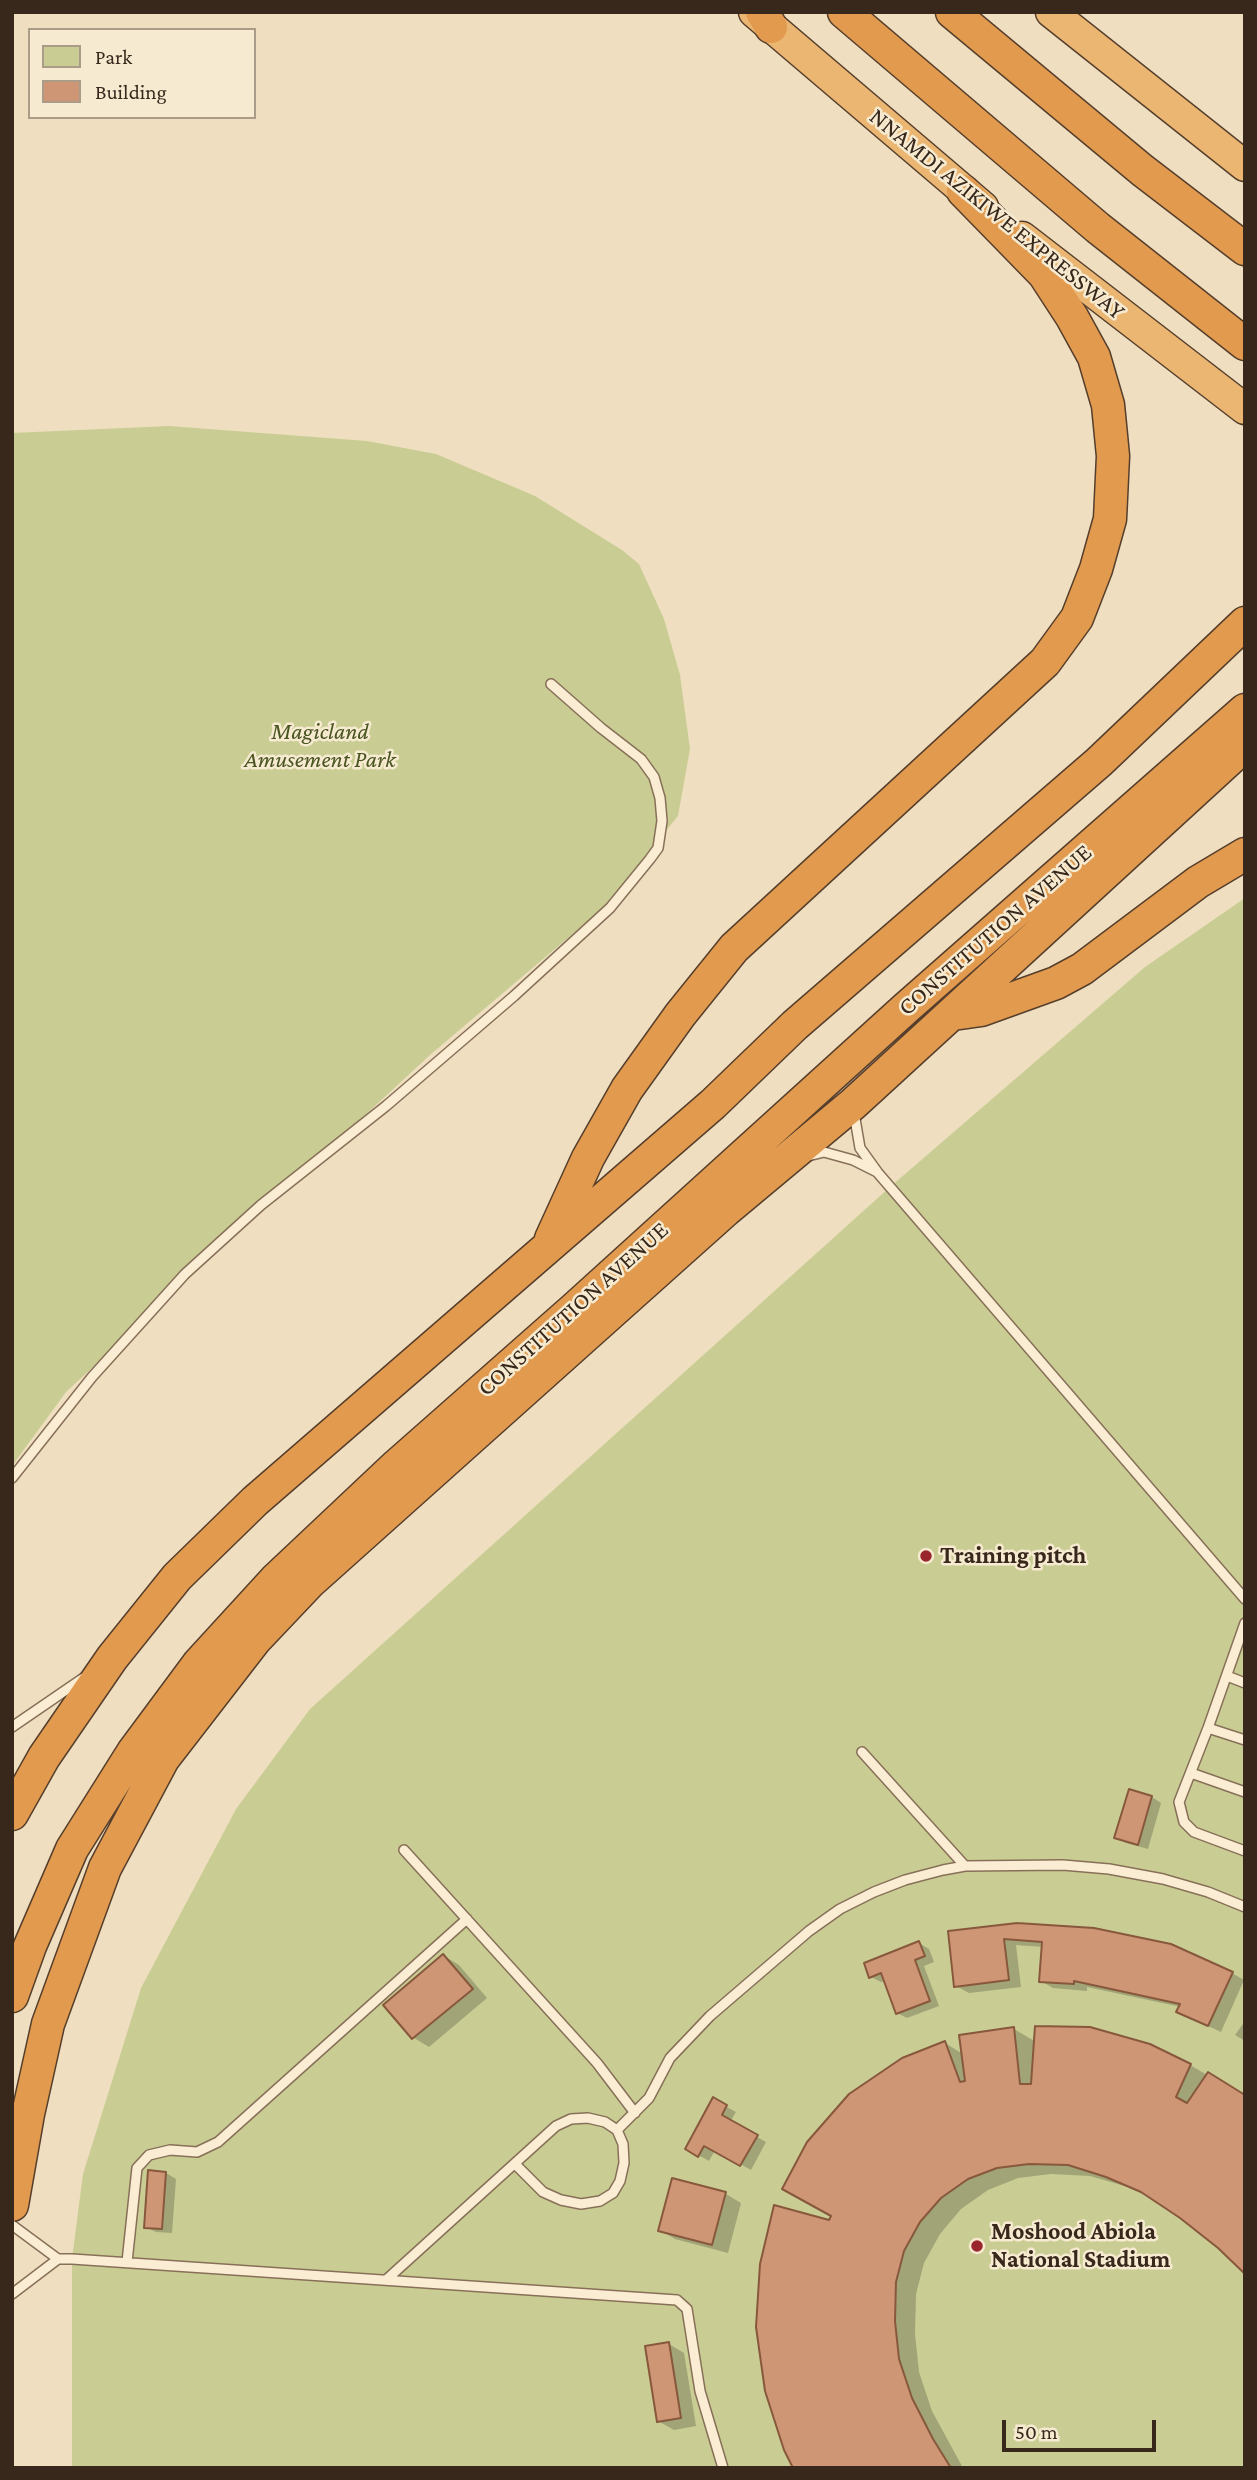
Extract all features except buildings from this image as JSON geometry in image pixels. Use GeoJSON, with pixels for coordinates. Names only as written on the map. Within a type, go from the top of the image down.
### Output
{"type":"FeatureCollection","features":[{"type":"Feature","properties":{"kind":"highway"},"geometry":{"type":"LineString","coordinates":[[844,12],[1098,228],[1245,344]]}},
{"type":"Feature","properties":{"kind":"highway"},"geometry":{"type":"LineString","coordinates":[[952,12],[1142,170],[1245,249]]}},
{"type":"Feature","properties":{"kind":"highway"},"geometry":{"type":"LineString","coordinates":[[1051,12],[1177,115],[1245,166]]}},
{"type":"Feature","properties":{"kind":"highway","name":"NNAMDI AZIKIWE EXPRESSWAY"},"geometry":{"type":"LineString","coordinates":[[762,17],[963,191],[1245,409]]}},
{"type":"Feature","properties":{"kind":"highway"},"geometry":{"type":"LineString","coordinates":[[1177,115],[1245,147]]}},
{"type":"Feature","properties":{"kind":"highway"},"geometry":{"type":"LineString","coordinates":[[546,1249],[588,1158],[627,1089],[680,1015],[734,948],[1045,662],[1077,618],[1096,569],[1110,519],[1112,443],[1108,405],[1094,356],[1044,274],[963,191]]}},
{"type":"Feature","properties":{"kind":"highway"},"geometry":{"type":"LineString","coordinates":[[12,1814],[44,1757],[112,1658],[177,1577],[255,1501],[713,1104],[794,1025],[1100,762],[1245,623]]}},
{"type":"Feature","properties":{"kind":"highway","name":"CONSTITUTION AVENUE"},"geometry":{"type":"LineString","coordinates":[[12,1996],[30,1946],[72,1849],[133,1752],[199,1663],[275,1580],[397,1465],[575,1308],[838,1068],[1245,710]]}},
{"type":"Feature","properties":{"kind":"highway"},"geometry":{"type":"LineString","coordinates":[[12,2022],[105,1868],[163,1759],[255,1640],[301,1591],[726,1210],[942,1024],[1245,745]]}},
{"type":"Feature","properties":{"kind":"highway"},"geometry":{"type":"LineString","coordinates":[[942,1024],[1056,983],[1082,969],[1198,882],[1245,854]]}},
{"type":"Feature","properties":{"kind":"highway"},"geometry":{"type":"LineString","coordinates":[[12,2206],[28,2114],[48,2024],[105,1868]]}},
{"type":"Feature","properties":{"kind":"lane"},"geometry":{"type":"LineString","coordinates":[[12,1478],[92,1377],[185,1274],[261,1205],[386,1106],[514,996],[610,908],[658,848],[662,821],[654,777],[641,759],[601,729],[551,684]]}},
{"type":"Feature","properties":{"kind":"lane"},"geometry":{"type":"LineString","coordinates":[[859,1097],[860,1147],[878,1173],[1245,1598]]}},
{"type":"Feature","properties":{"kind":"lane"},"geometry":{"type":"LineString","coordinates":[[782,1163],[824,1152],[853,1160],[878,1173]]}},
{"type":"Feature","properties":{"kind":"lane"},"geometry":{"type":"LineString","coordinates":[[1245,1623],[1209,1728],[1179,1802],[1184,1822],[1194,1832],[1245,1851]]}},
{"type":"Feature","properties":{"kind":"lane"},"geometry":{"type":"LineString","coordinates":[[12,1727],[112,1658]]}},
{"type":"Feature","properties":{"kind":"lane"},"geometry":{"type":"LineString","coordinates":[[1227,1676],[1245,1683]]}},
{"type":"Feature","properties":{"kind":"lane"},"geometry":{"type":"LineString","coordinates":[[1209,1728],[1245,1740]]}},
{"type":"Feature","properties":{"kind":"lane"},"geometry":{"type":"LineString","coordinates":[[862,1752],[965,1867]]}},
{"type":"Feature","properties":{"kind":"lane"},"geometry":{"type":"LineString","coordinates":[[1191,1773],[1245,1792]]}},
{"type":"Feature","properties":{"kind":"lane"},"geometry":{"type":"LineString","coordinates":[[404,1850],[597,2063],[635,2113]]}},
{"type":"Feature","properties":{"kind":"lane"},"geometry":{"type":"LineString","coordinates":[[617,2130],[649,2098],[670,2058],[710,2017],[809,1931],[840,1909],[874,1892],[930,1873],[965,1867],[1063,1864],[1163,1879],[1208,1892],[1245,1907]]}},
{"type":"Feature","properties":{"kind":"lane"},"geometry":{"type":"LineString","coordinates":[[127,2262],[137,2168],[149,2155],[170,2150],[197,2152],[218,2141],[467,1919]]}},
{"type":"Feature","properties":{"kind":"lane"},"geometry":{"type":"LineString","coordinates":[[386,2280],[556,2126],[571,2119],[588,2118],[605,2122],[617,2130],[623,2144],[624,2163],[620,2180],[613,2193],[600,2201],[581,2204],[561,2200],[543,2192],[515,2164]]}},
{"type":"Feature","properties":{"kind":"lane"},"geometry":{"type":"LineString","coordinates":[[12,2225],[58,2259],[677,2300],[687,2309],[700,2391],[723,2468]]}},
{"type":"Feature","properties":{"kind":"lane"},"geometry":{"type":"LineString","coordinates":[[12,2294],[58,2259]]}},
{"type":"Feature","properties":{"kind":"green space","name":"Magicland Amusement Park"},"geometry":{"type":"Polygon","coordinates":[[[169,426],[367,441],[436,454],[535,496],[622,550],[639,564],[664,619],[680,675],[690,749],[678,816],[602,909],[430,1055],[66,1392],[12,1466],[12,433],[169,426]]]}},
{"type":"Feature","properties":{"kind":"green space"},"geometry":{"type":"Polygon","coordinates":[[[1245,898],[1245,2468],[72,2468],[72,2259],[83,2174],[141,1988],[236,1809],[310,1709],[890,1187],[1145,967],[1245,898]]]}},
{"type":"Feature","properties":{"kind":"place","name":"Training pitch"},"geometry":{"type":"Point","coordinates":[926,1556]}},
{"type":"Feature","properties":{"kind":"place","name":"Moshood Abiola National Stadium"},"geometry":{"type":"Point","coordinates":[977,2246]}}]}
